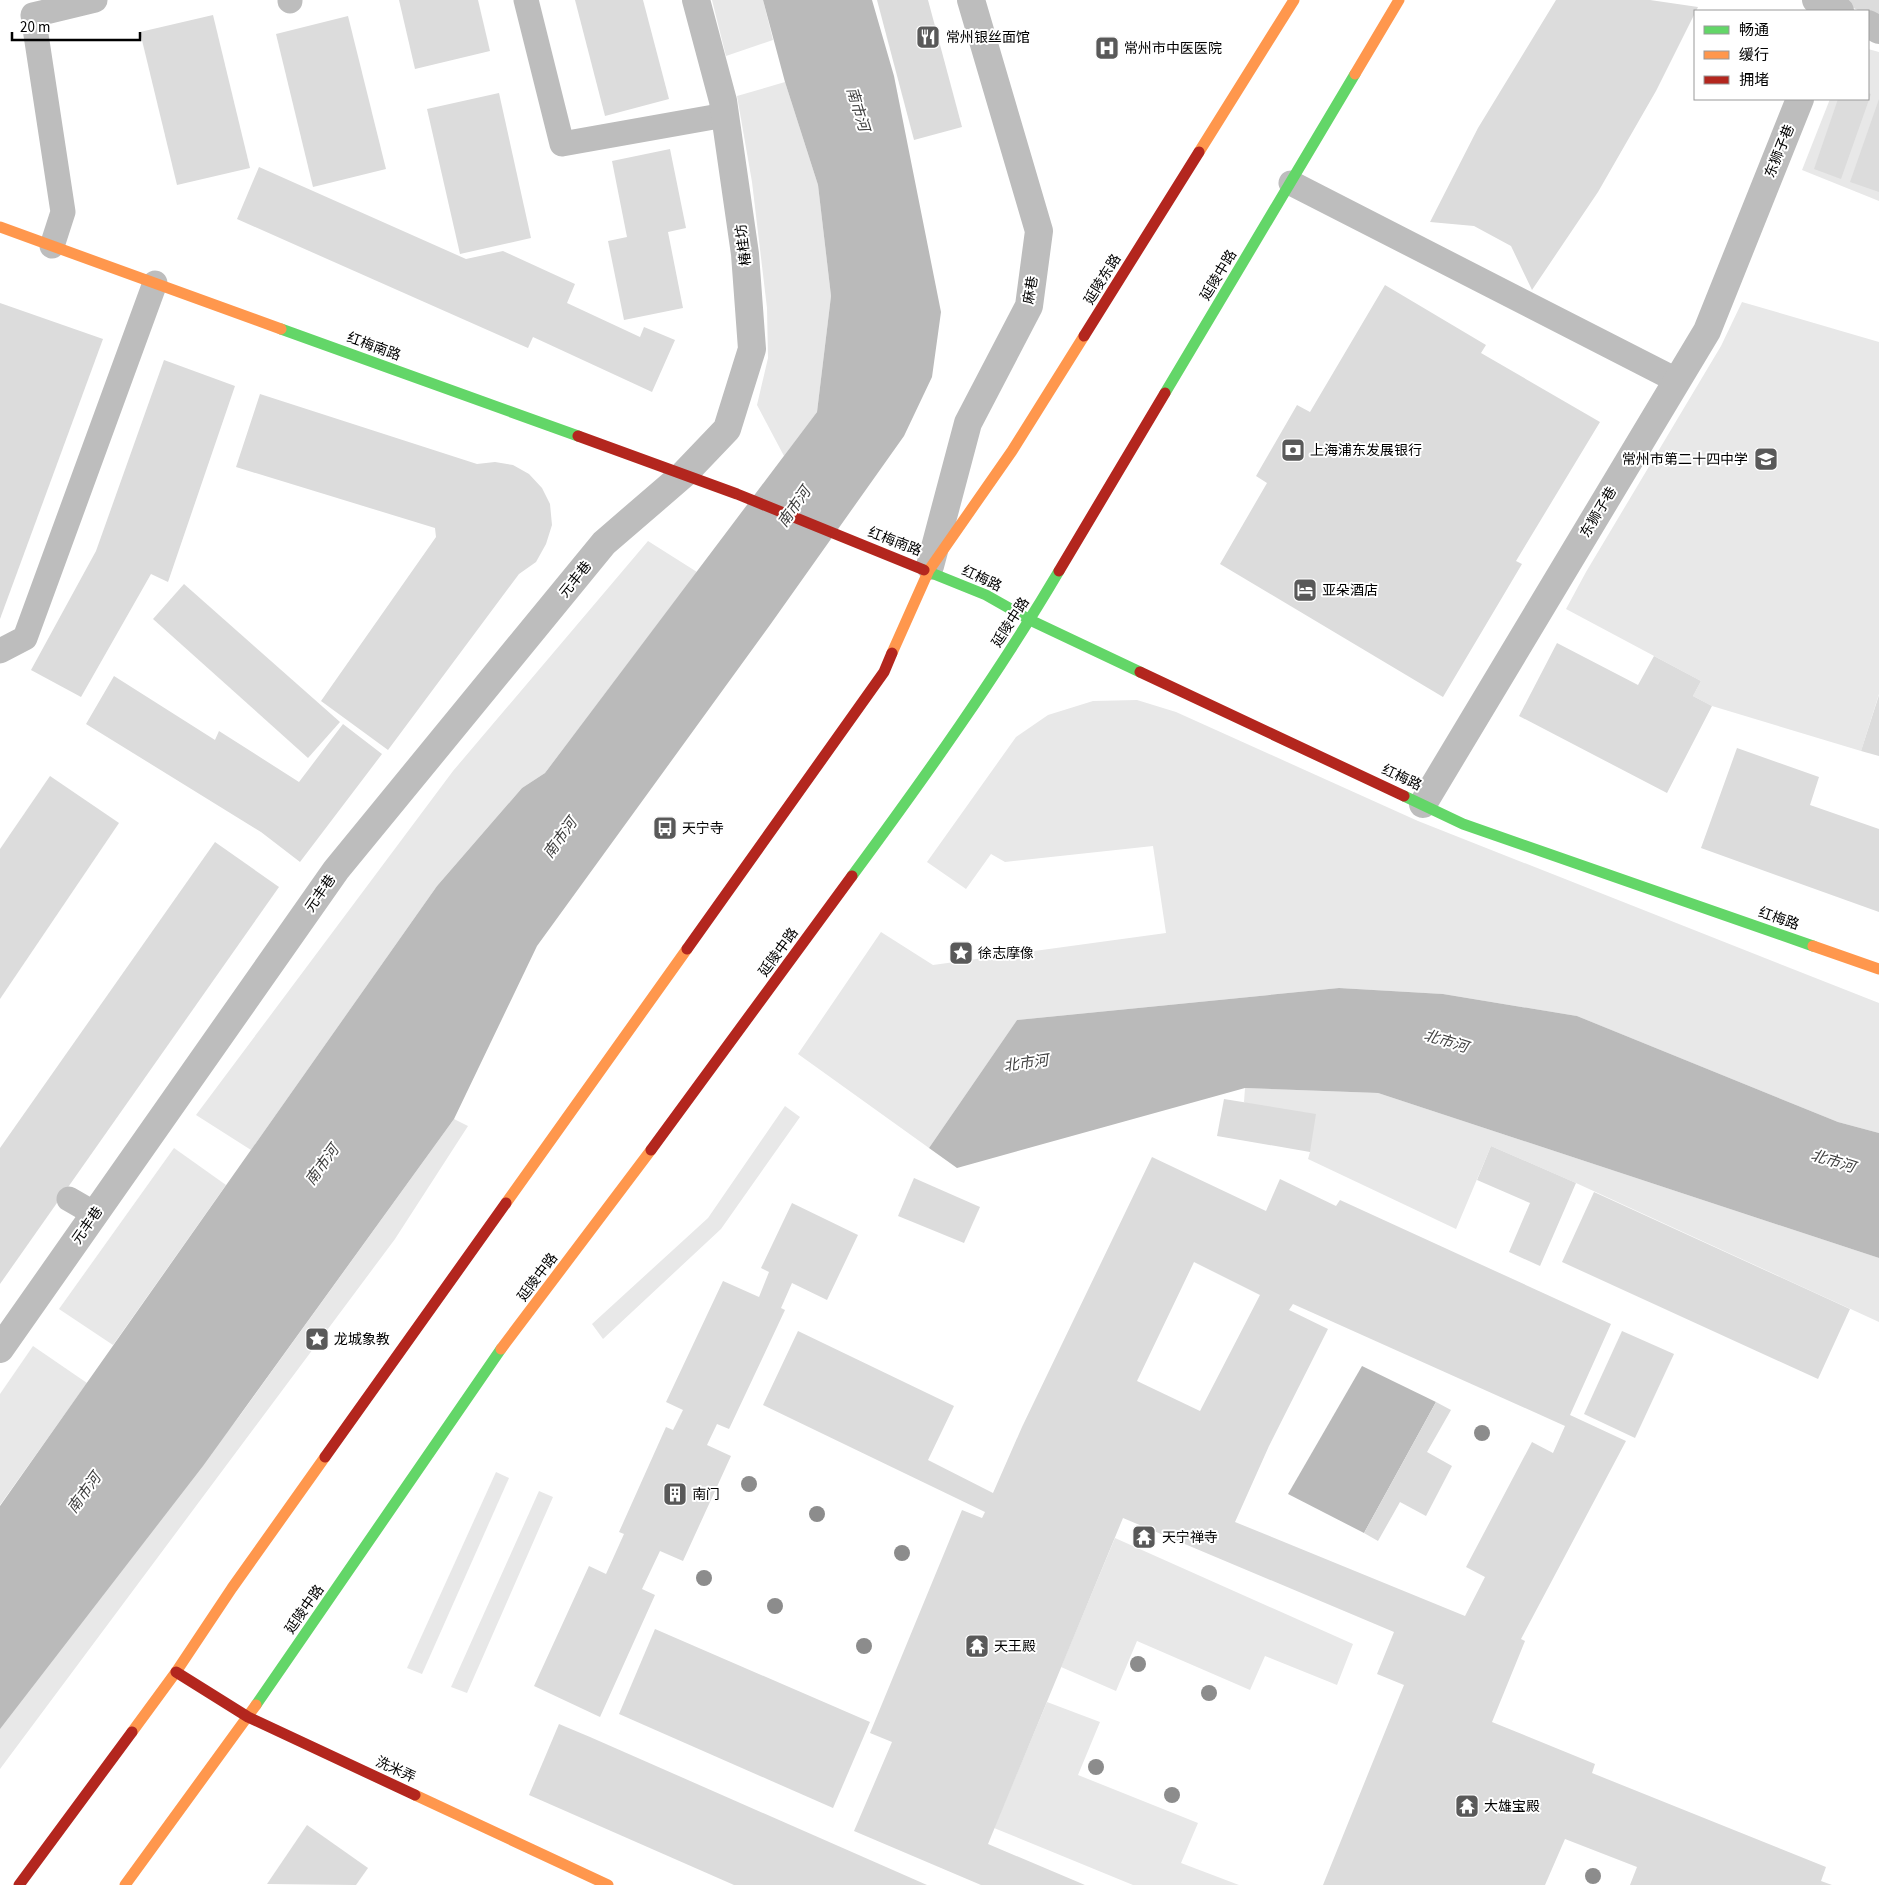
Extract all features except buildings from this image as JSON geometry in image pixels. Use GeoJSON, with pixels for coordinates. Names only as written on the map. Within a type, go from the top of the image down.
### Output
{"type":"FeatureCollection","features":[{"type":"Feature","properties":{"kind":"main road","name":"延陵东路"},"geometry":{"type":"LineString","coordinates":[[929,570],[1012,451],[1294,0]]}},
{"type":"Feature","properties":{"kind":"main road","name":"延陵中路"},"geometry":{"type":"LineString","coordinates":[[125,1885],[200,1780],[248,1717],[500,1351],[692,1095],[920,784],[1030,620],[1399,0]]}},
{"type":"Feature","properties":{"kind":"main road","name":"红梅南路"},"geometry":{"type":"LineString","coordinates":[[0,227],[684,474],[929,570]]}},
{"type":"Feature","properties":{"kind":"main road","name":"红梅路"},"geometry":{"type":"LineString","coordinates":[[929,570],[986,594],[1030,620],[1463,824],[1879,969]]}},
{"type":"Feature","properties":{"kind":"main road"},"geometry":{"type":"LineString","coordinates":[[19,1885],[176,1672],[255,1556],[884,672],[929,570]]}},
{"type":"Feature","properties":{"kind":"main road","name":"洗米弄"},"geometry":{"type":"LineString","coordinates":[[176,1672],[248,1717],[608,1885]]}},
{"type":"Feature","properties":{"kind":"street","name":"椿桂坊"},"geometry":{"type":"LineString","coordinates":[[684,474],[727,429],[752,349],[745,254],[723,102],[696,0]]}},
{"type":"Feature","properties":{"kind":"street","name":"麻巷"},"geometry":{"type":"LineString","coordinates":[[929,570],[968,423],[1029,306],[1039,231],[971,0]]}},
{"type":"Feature","properties":{"kind":"street","name":"东狮子巷"},"geometry":{"type":"LineString","coordinates":[[1423,804],[1706,331],[1800,100]]}},
{"type":"Feature","properties":{"kind":"street","name":"元丰巷"},"geometry":{"type":"LineString","coordinates":[[0,1349],[336,870],[604,543],[684,474]]}},
{"type":"Feature","properties":{"kind":"lane"},"geometry":{"type":"LineString","coordinates":[[52,246],[63,212],[33,15],[95,0]]}},
{"type":"Feature","properties":{"kind":"lane"},"geometry":{"type":"LineString","coordinates":[[526,0],[562,144],[725,115]]}},
{"type":"Feature","properties":{"kind":"lane"},"geometry":{"type":"LineString","coordinates":[[1291,183],[1676,380]]}},
{"type":"Feature","properties":{"kind":"lane"},"geometry":{"type":"LineString","coordinates":[[0,651],[26,638],[156,283]]}},
{"type":"Feature","properties":{"kind":"lane"},"geometry":{"type":"LineString","coordinates":[[69,1199],[95,1214]]}},
{"type":"Feature","properties":{"kind":"shaded area"},"geometry":{"type":"Polygon","coordinates":[[[712,0],[763,0],[773,40],[726,56],[712,0]]]}},
{"type":"Feature","properties":{"kind":"shaded area"},"geometry":{"type":"Polygon","coordinates":[[[1869,49],[1879,52],[1879,201],[1802,170],[1830,100],[1869,100],[1869,49]]]}},
{"type":"Feature","properties":{"kind":"shaded area"},"geometry":{"type":"Polygon","coordinates":[[[785,82],[818,185],[831,296],[817,412],[784,456],[757,405],[768,358],[767,308],[752,182],[737,96],[785,82]]]}},
{"type":"Feature","properties":{"kind":"shaded area"},"geometry":{"type":"Polygon","coordinates":[[[1742,302],[1879,342],[1879,694],[1861,751],[1712,706],[1693,696],[1701,681],[1566,609],[1586,572],[1721,346],[1742,302]]]}},
{"type":"Feature","properties":{"kind":"shaded area"},"geometry":{"type":"Polygon","coordinates":[[[648,541],[697,572],[545,773],[522,788],[437,886],[251,1150],[196,1115],[453,771],[648,541]]]}},
{"type":"Feature","properties":{"kind":"shaded area"},"geometry":{"type":"Polygon","coordinates":[[[1137,700],[1176,712],[1418,821],[1879,1003],[1879,1133],[1838,1122],[1577,1016],[1443,994],[1339,988],[1017,1020],[929,1148],[798,1054],[881,932],[933,965],[1166,933],[1153,846],[1005,862],[991,854],[966,889],[927,862],[1016,737],[1048,715],[1093,701],[1137,700]]]}},
{"type":"Feature","properties":{"kind":"shaded area"},"geometry":{"type":"Polygon","coordinates":[[[1245,1088],[1378,1093],[1879,1258],[1879,1322],[1491,1146],[1456,1229],[1308,1159],[1310,1152],[1244,1102],[1245,1088]]]}},
{"type":"Feature","properties":{"kind":"shaded area"},"geometry":{"type":"Polygon","coordinates":[[[785,1106],[800,1117],[721,1229],[603,1339],[592,1324],[708,1218],[785,1106]]]}},
{"type":"Feature","properties":{"kind":"shaded area"},"geometry":{"type":"Polygon","coordinates":[[[454,1119],[468,1126],[395,1239],[0,1769],[0,1728],[241,1414],[454,1119]]]}},
{"type":"Feature","properties":{"kind":"shaded area"},"geometry":{"type":"Polygon","coordinates":[[[174,1148],[226,1185],[113,1345],[59,1309],[174,1148]]]}},
{"type":"Feature","properties":{"kind":"shaded area"},"geometry":{"type":"Polygon","coordinates":[[[33,1346],[87,1383],[0,1505],[0,1394],[33,1346]]]}},
{"type":"Feature","properties":{"kind":"shaded area"},"geometry":{"type":"Polygon","coordinates":[[[496,1472],[509,1478],[422,1674],[407,1668],[496,1472]]]}},
{"type":"Feature","properties":{"kind":"shaded area"},"geometry":{"type":"Polygon","coordinates":[[[539,1491],[553,1497],[467,1693],[451,1687],[539,1491]]]}},
{"type":"Feature","properties":{"kind":"shaded area"},"geometry":{"type":"Polygon","coordinates":[[[1115,1538],[1353,1644],[1337,1685],[1265,1656],[1250,1690],[1137,1641],[1116,1691],[1061,1667],[1115,1538]]]}},
{"type":"Feature","properties":{"kind":"shaded area"},"geometry":{"type":"Polygon","coordinates":[[[1047,1702],[1100,1722],[1078,1775],[1198,1823],[1181,1863],[1239,1885],[1133,1885],[994,1828],[1047,1702]]]}},
{"type":"Feature","properties":{"kind":"water","name":"南市河"},"geometry":{"type":"Polygon","coordinates":[[[763,0],[872,0],[894,76],[941,312],[932,377],[904,436],[770,625],[537,946],[454,1119],[203,1466],[0,1729],[0,1506],[437,886],[522,788],[545,773],[817,412],[831,296],[818,185],[785,82],[763,0]]]}},
{"type":"Feature","properties":{"kind":"water","name":"北市河"},"geometry":{"type":"Polygon","coordinates":[[[1339,988],[1443,994],[1577,1016],[1838,1122],[1879,1133],[1879,1258],[1378,1093],[1245,1088],[957,1168],[929,1148],[1017,1020],[1339,988]]]}},
{"type":"Feature","properties":{"kind":"water"},"geometry":{"type":"Polygon","coordinates":[[[1362,1366],[1436,1402],[1364,1533],[1288,1494],[1362,1366]]]}},
{"type":"Feature","properties":{"kind":"traffic: fast"},"geometry":{"type":"LineString","coordinates":[[1165,393],[1355,74]]}},
{"type":"Feature","properties":{"kind":"traffic: fast"},"geometry":{"type":"LineString","coordinates":[[281,329],[578,436]]}},
{"type":"Feature","properties":{"kind":"traffic: fast"},"geometry":{"type":"LineString","coordinates":[[924,570],[986,595],[1030,620],[1140,672]]}},
{"type":"Feature","properties":{"kind":"traffic: fast"},"geometry":{"type":"LineString","coordinates":[[852,876],[960,726],[1011,649],[1059,571]]}},
{"type":"Feature","properties":{"kind":"traffic: fast"},"geometry":{"type":"LineString","coordinates":[[1404,796],[1463,824],[1813,946]]}},
{"type":"Feature","properties":{"kind":"traffic: fast"},"geometry":{"type":"LineString","coordinates":[[256,1705],[501,1349]]}},
{"type":"Feature","properties":{"kind":"traffic: slow"},"geometry":{"type":"LineString","coordinates":[[1199,152],[1294,0]]}},
{"type":"Feature","properties":{"kind":"traffic: slow"},"geometry":{"type":"LineString","coordinates":[[1355,74],[1399,0]]}},
{"type":"Feature","properties":{"kind":"traffic: slow"},"geometry":{"type":"LineString","coordinates":[[0,227],[281,329]]}},
{"type":"Feature","properties":{"kind":"traffic: slow"},"geometry":{"type":"LineString","coordinates":[[892,653],[929,570],[1012,451],[1084,336]]}},
{"type":"Feature","properties":{"kind":"traffic: slow"},"geometry":{"type":"LineString","coordinates":[[1813,946],[1879,969]]}},
{"type":"Feature","properties":{"kind":"traffic: slow"},"geometry":{"type":"LineString","coordinates":[[506,1203],[687,949]]}},
{"type":"Feature","properties":{"kind":"traffic: slow"},"geometry":{"type":"LineString","coordinates":[[501,1349],[651,1150]]}},
{"type":"Feature","properties":{"kind":"traffic: slow"},"geometry":{"type":"LineString","coordinates":[[132,1732],[176,1672],[232,1588],[325,1457]]}},
{"type":"Feature","properties":{"kind":"traffic: slow"},"geometry":{"type":"LineString","coordinates":[[125,1885],[256,1705]]}},
{"type":"Feature","properties":{"kind":"traffic: slow"},"geometry":{"type":"LineString","coordinates":[[415,1795],[608,1885]]}},
{"type":"Feature","properties":{"kind":"traffic: jam"},"geometry":{"type":"LineString","coordinates":[[1084,336],[1199,152]]}},
{"type":"Feature","properties":{"kind":"traffic: jam"},"geometry":{"type":"LineString","coordinates":[[1059,571],[1165,393]]}},
{"type":"Feature","properties":{"kind":"traffic: jam"},"geometry":{"type":"LineString","coordinates":[[578,436],[737,494],[924,570]]}},
{"type":"Feature","properties":{"kind":"traffic: jam"},"geometry":{"type":"LineString","coordinates":[[687,949],[884,672],[892,653]]}},
{"type":"Feature","properties":{"kind":"traffic: jam"},"geometry":{"type":"LineString","coordinates":[[1140,672],[1404,796]]}},
{"type":"Feature","properties":{"kind":"traffic: jam"},"geometry":{"type":"LineString","coordinates":[[651,1150],[852,876]]}},
{"type":"Feature","properties":{"kind":"traffic: jam"},"geometry":{"type":"LineString","coordinates":[[325,1457],[506,1203]]}},
{"type":"Feature","properties":{"kind":"traffic: jam"},"geometry":{"type":"LineString","coordinates":[[176,1672],[248,1717],[415,1795]]}},
{"type":"Feature","properties":{"kind":"traffic: jam"},"geometry":{"type":"LineString","coordinates":[[19,1885],[132,1732]]}},
{"type":"Feature","properties":{"kind":"place","name":"常州银丝面馆"},"geometry":{"type":"Point","coordinates":[928,37]}},
{"type":"Feature","properties":{"kind":"place","name":"常州市中医医院"},"geometry":{"type":"Point","coordinates":[1107,48]}},
{"type":"Feature","properties":{"kind":"place","name":"上海浦东发展银行"},"geometry":{"type":"Point","coordinates":[1293,450]}},
{"type":"Feature","properties":{"kind":"place","name":"常州市第二十四中学"},"geometry":{"type":"Point","coordinates":[1766,459]}},
{"type":"Feature","properties":{"kind":"place","name":"亚朵酒店"},"geometry":{"type":"Point","coordinates":[1305,590]}},
{"type":"Feature","properties":{"kind":"place","name":"天宁寺"},"geometry":{"type":"Point","coordinates":[665,828]}},
{"type":"Feature","properties":{"kind":"place","name":"徐志摩像"},"geometry":{"type":"Point","coordinates":[961,953]}},
{"type":"Feature","properties":{"kind":"place","name":"龙城象教"},"geometry":{"type":"Point","coordinates":[317,1339]}},
{"type":"Feature","properties":{"kind":"place","name":"南门"},"geometry":{"type":"Point","coordinates":[675,1494]}},
{"type":"Feature","properties":{"kind":"place","name":"天宁禅寺"},"geometry":{"type":"Point","coordinates":[1144,1537]}},
{"type":"Feature","properties":{"kind":"place","name":"天王殿"},"geometry":{"type":"Point","coordinates":[977,1646]}},
{"type":"Feature","properties":{"kind":"place","name":"大雄宝殿"},"geometry":{"type":"Point","coordinates":[1467,1806]}}]}
